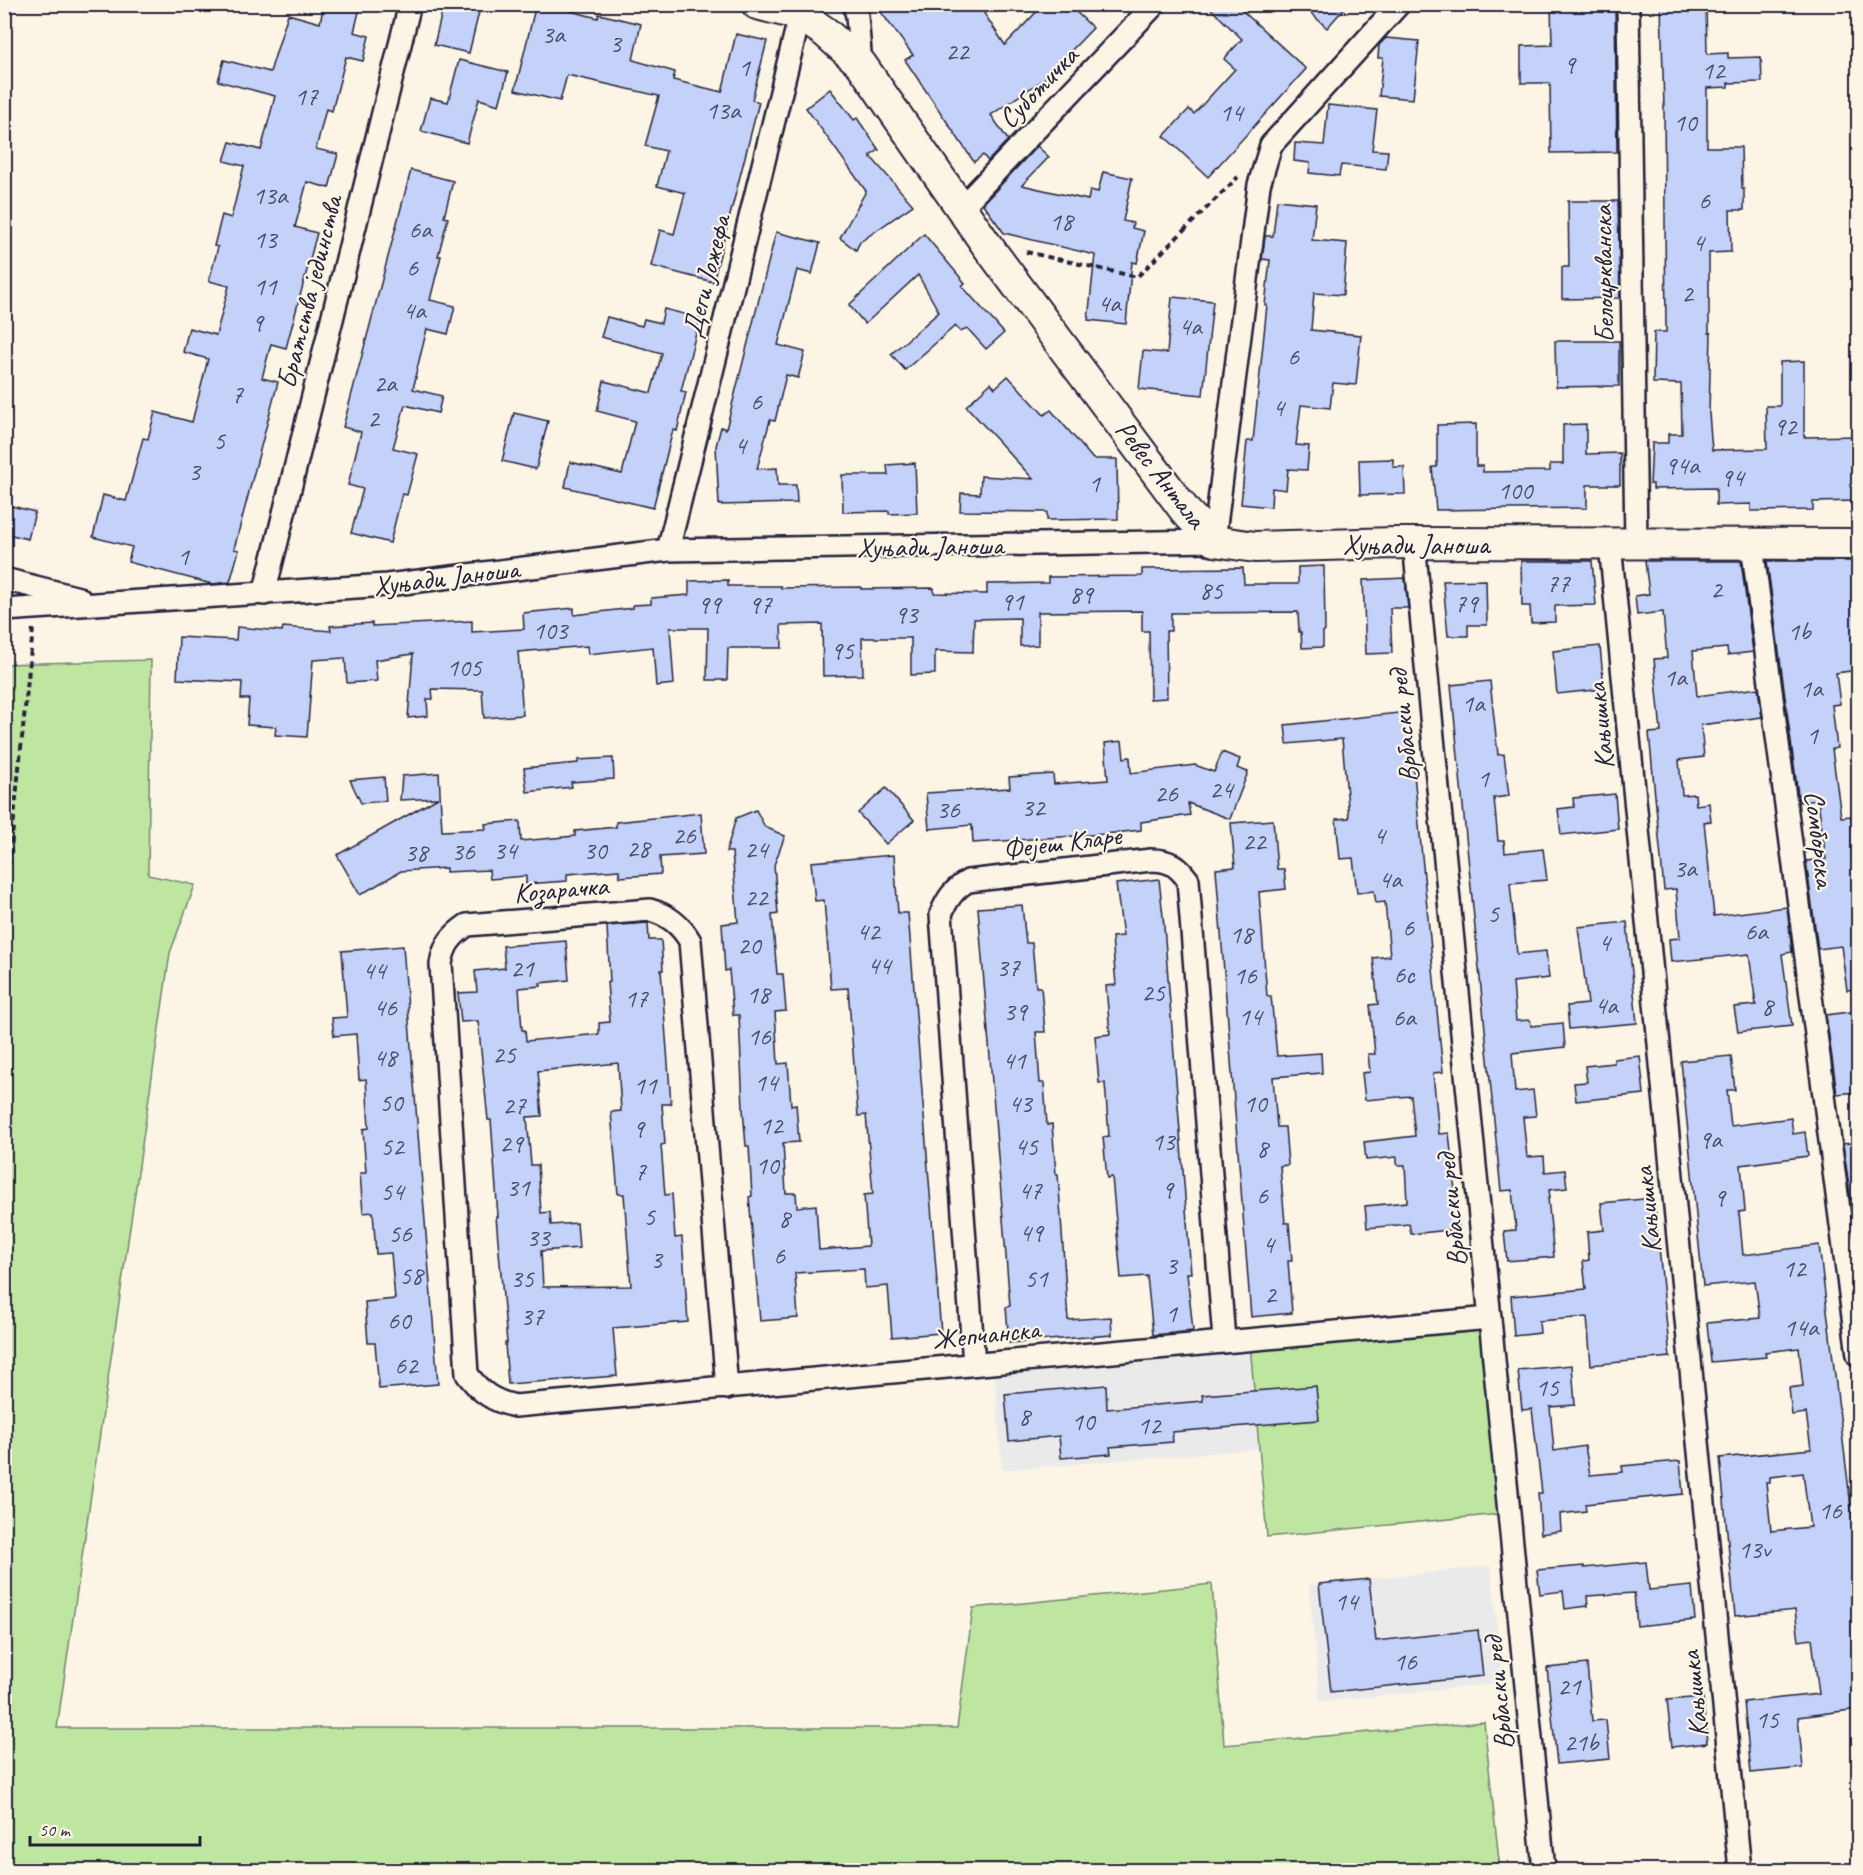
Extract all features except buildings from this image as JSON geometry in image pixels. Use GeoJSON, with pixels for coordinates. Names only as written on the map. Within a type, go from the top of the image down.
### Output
{"type":"FeatureCollection","features":[{"type":"Feature","properties":{"kind":"street","name":"Братства јединства"},"geometry":{"type":"LineString","coordinates":[[264,594],[410,4]]}},
{"type":"Feature","properties":{"kind":"street","name":"Ревес Антала"},"geometry":{"type":"LineString","coordinates":[[757,4],[800,15],[825,32],[861,64],[986,244],[1186,512],[1214,541]]}},
{"type":"Feature","properties":{"kind":"street"},"geometry":{"type":"LineString","coordinates":[[854,4],[861,64]]}},
{"type":"Feature","properties":{"kind":"street","name":"Суботичка"},"geometry":{"type":"LineString","coordinates":[[961,208],[1155,4]]}},
{"type":"Feature","properties":{"kind":"street","name":"Ревес Антала"},"geometry":{"type":"LineString","coordinates":[[1214,541],[1259,185],[1271,145],[1399,4]]}},
{"type":"Feature","properties":{"kind":"street","name":"Белоцркванска"},"geometry":{"type":"LineString","coordinates":[[1623,544],[1628,4]]}},
{"type":"Feature","properties":{"kind":"street","name":"Деги Јожефа"},"geometry":{"type":"LineString","coordinates":[[668,550],[800,15]]}},
{"type":"Feature","properties":{"kind":"street","name":"Хуњади Јаноша"},"geometry":{"type":"LineString","coordinates":[[4,610],[387,585],[668,550],[1214,541],[1255,547],[1414,543],[1858,544]]}},
{"type":"Feature","properties":{"kind":"street","name":"Врбаски ред"},"geometry":{"type":"LineString","coordinates":[[1414,543],[1544,1870]]}},
{"type":"Feature","properties":{"kind":"street","name":"Кањишка"},"geometry":{"type":"LineString","coordinates":[[1623,544],[1740,1870]]}},
{"type":"Feature","properties":{"kind":"street","name":"Сомборска"},"geometry":{"type":"LineString","coordinates":[[1752,545],[1858,1355]]}},
{"type":"Feature","properties":{"kind":"street"},"geometry":{"type":"LineString","coordinates":[[4,579],[101,604]]}},
{"type":"Feature","properties":{"kind":"street","name":"Фејеш Кларе"},"geometry":{"type":"LineString","coordinates":[[974,1364],[941,914],[954,890],[968,881],[1150,860],[1173,863],[1188,880],[1224,1340]]}},
{"type":"Feature","properties":{"kind":"street","name":"Козарачка"},"geometry":{"type":"LineString","coordinates":[[488,1397],[477,1388],[467,1374],[441,964],[443,951],[450,939],[466,925],[650,910],[677,923],[690,941],[727,1388]]}},
{"type":"Feature","properties":{"kind":"street","name":"Жепчанска"},"geometry":{"type":"LineString","coordinates":[[488,1397],[515,1406],[1224,1340],[1490,1318]]}},
{"type":"Feature","properties":{"kind":"path"},"geometry":{"type":"LineString","coordinates":[[986,244],[1137,277],[1271,145]]}},
{"type":"Feature","properties":{"kind":"path"},"geometry":{"type":"LineString","coordinates":[[4,917],[36,608]]}},
{"type":"Feature","properties":{"kind":"shaded area"},"geometry":{"type":"Polygon","coordinates":[[[1250,1345],[1259,1449],[1002,1470],[994,1365],[1250,1345]]]}},
{"type":"Feature","properties":{"kind":"shaded area"},"geometry":{"type":"Polygon","coordinates":[[[1491,1566],[1503,1683],[1320,1702],[1309,1585],[1491,1566]]]}},
{"type":"Feature","properties":{"kind":"green space"},"geometry":{"type":"Polygon","coordinates":[[[151,660],[148,875],[195,885],[170,953],[57,1728],[957,1728],[973,1608],[1212,1584],[1224,1745],[1484,1722],[1500,1870],[5,1870],[5,664],[151,660]]]}},
{"type":"Feature","properties":{"kind":"green space"},"geometry":{"type":"Polygon","coordinates":[[[1482,1323],[1500,1514],[1267,1537],[1250,1345],[1482,1323]]]}}]}
